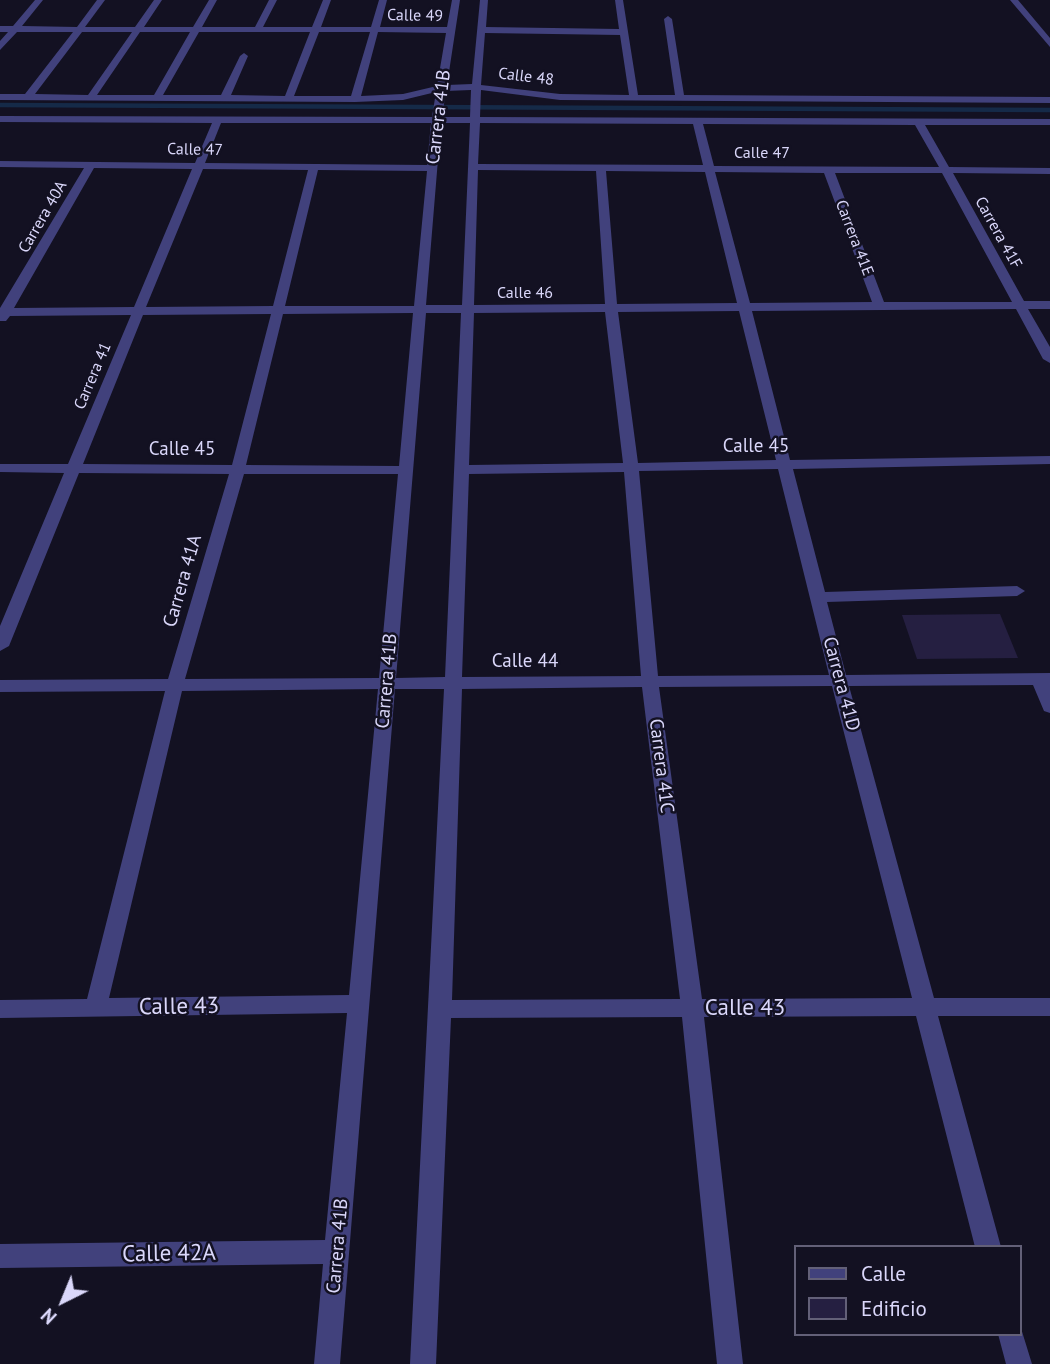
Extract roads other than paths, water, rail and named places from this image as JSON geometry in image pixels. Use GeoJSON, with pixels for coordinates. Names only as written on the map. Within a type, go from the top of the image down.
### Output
{"type":"FeatureCollection","features":[{"type":"Feature","properties":{"kind":"street"},"geometry":{"type":"LineString","coordinates":[[0,47],[39,0]]}},
{"type":"Feature","properties":{"kind":"street"},"geometry":{"type":"LineString","coordinates":[[28,97],[100,0]]}},
{"type":"Feature","properties":{"kind":"street"},"geometry":{"type":"LineString","coordinates":[[90,98],[158,0]]}},
{"type":"Feature","properties":{"kind":"street"},"geometry":{"type":"LineString","coordinates":[[158,98],[214,0]]}},
{"type":"Feature","properties":{"kind":"street"},"geometry":{"type":"LineString","coordinates":[[258,29],[273,0]]}},
{"type":"Feature","properties":{"kind":"street"},"geometry":{"type":"LineString","coordinates":[[288,99],[327,0]]}},
{"type":"Feature","properties":{"kind":"street"},"geometry":{"type":"LineString","coordinates":[[355,99],[383,0]]}},
{"type":"Feature","properties":{"kind":"street","name":"Carrera 41B"},"geometry":{"type":"LineString","coordinates":[[327,1364],[432,168],[439,104],[456,0]]}},
{"type":"Feature","properties":{"kind":"street","name":"Carrera 41B"},"geometry":{"type":"LineString","coordinates":[[423,1364],[441,1009],[476,91],[484,0]]}},
{"type":"Feature","properties":{"kind":"street"},"geometry":{"type":"LineString","coordinates":[[620,0],[635,97]]}},
{"type":"Feature","properties":{"kind":"street"},"geometry":{"type":"LineString","coordinates":[[1014,0],[1050,44]]}},
{"type":"Feature","properties":{"kind":"street"},"geometry":{"type":"LineString","coordinates":[[668,19],[680,98]]}},
{"type":"Feature","properties":{"kind":"street","name":"Calle 49"},"geometry":{"type":"LineString","coordinates":[[0,29],[451,30]]}},
{"type":"Feature","properties":{"kind":"street"},"geometry":{"type":"LineString","coordinates":[[481,30],[624,32]]}},
{"type":"Feature","properties":{"kind":"street"},"geometry":{"type":"LineString","coordinates":[[225,98],[243,56]]}},
{"type":"Feature","properties":{"kind":"street","name":"Calle 48"},"geometry":{"type":"LineString","coordinates":[[0,119],[218,119],[439,104],[476,91],[526,95],[680,98],[1050,100]]}},
{"type":"Feature","properties":{"kind":"street","name":"Calle 48"},"geometry":{"type":"LineString","coordinates":[[0,97],[403,97],[439,104],[476,116],[1050,122]]}},
{"type":"Feature","properties":{"kind":"street","name":"Carrera 41"},"geometry":{"type":"LineString","coordinates":[[0,646],[218,119]]}},
{"type":"Feature","properties":{"kind":"street","name":"Carrera 41D"},"geometry":{"type":"LineString","coordinates":[[697,120],[839,680],[988,1245]]}},
{"type":"Feature","properties":{"kind":"street","name":"Carrera 41F"},"geometry":{"type":"LineString","coordinates":[[919,121],[1050,359]]}},
{"type":"Feature","properties":{"kind":"street","name":"Calle 47"},"geometry":{"type":"LineString","coordinates":[[0,164],[432,168]]}},
{"type":"Feature","properties":{"kind":"street","name":"Carrera 40A"},"geometry":{"type":"LineString","coordinates":[[2,315],[91,165]]}},
{"type":"Feature","properties":{"kind":"street","name":"Carrera 41A"},"geometry":{"type":"LineString","coordinates":[[96,1008],[175,685],[238,469],[314,167]]}},
{"type":"Feature","properties":{"kind":"street","name":"Calle 47"},"geometry":{"type":"LineString","coordinates":[[475,167],[1050,171]]}},
{"type":"Feature","properties":{"kind":"street","name":"Carrera 41C"},"geometry":{"type":"LineString","coordinates":[[601,168],[611,308],[631,467],[650,682],[692,1008],[730,1364]]}},
{"type":"Feature","properties":{"kind":"street","name":"Carrera 41E"},"geometry":{"type":"LineString","coordinates":[[828,169],[879,306]]}},
{"type":"Feature","properties":{"kind":"street","name":"Calle 46"},"geometry":{"type":"LineString","coordinates":[[2,315],[140,311],[1050,305]]}},
{"type":"Feature","properties":{"kind":"street","name":"Calle 45"},"geometry":{"type":"LineString","coordinates":[[461,470],[1050,460]]}},
{"type":"Feature","properties":{"kind":"street","name":"Calle 45"},"geometry":{"type":"LineString","coordinates":[[0,468],[406,470]]}},
{"type":"Feature","properties":{"kind":"street"},"geometry":{"type":"LineString","coordinates":[[818,597],[1017,591]]}},
{"type":"Feature","properties":{"kind":"street"},"geometry":{"type":"LineString","coordinates":[[1044,679],[1050,707]]}},
{"type":"Feature","properties":{"kind":"street","name":"Calle 44"},"geometry":{"type":"LineString","coordinates":[[0,686],[1044,679]]}},
{"type":"Feature","properties":{"kind":"street","name":"Calle 43"},"geometry":{"type":"LineString","coordinates":[[0,1009],[359,1004]]}},
{"type":"Feature","properties":{"kind":"street","name":"Calle 43"},"geometry":{"type":"LineString","coordinates":[[441,1009],[1050,1007]]}},
{"type":"Feature","properties":{"kind":"street","name":"Calle 42A"},"geometry":{"type":"LineString","coordinates":[[0,1256],[337,1252]]}},
{"type":"Feature","properties":{"kind":"street"},"geometry":{"type":"LineString","coordinates":[[1011,1336],[1018,1364]]}},
{"type":"Feature","properties":{"kind":"waterway"},"geometry":{"type":"LineString","coordinates":[[0,105],[1050,110]]}}]}
